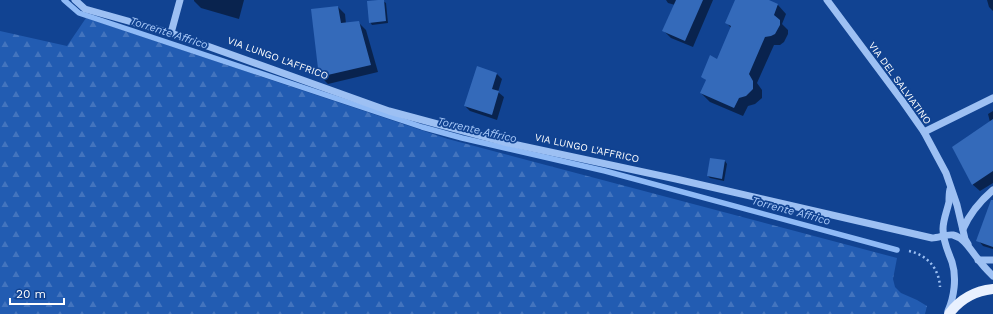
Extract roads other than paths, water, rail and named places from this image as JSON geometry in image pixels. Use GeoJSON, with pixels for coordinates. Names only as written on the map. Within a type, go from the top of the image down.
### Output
{"type":"FeatureCollection","features":[{"type":"Feature","properties":{"kind":"main road"},"geometry":{"type":"LineString","coordinates":[[948,314],[967,296],[982,290],[993,289]]}},
{"type":"Feature","properties":{"kind":"street","name":"VIA LUNGO L'AFFRICO"},"geometry":{"type":"LineString","coordinates":[[76,0],[85,9],[171,32],[389,111],[508,143],[676,179],[932,238],[954,235],[960,238],[971,249],[978,260],[993,276]]}},
{"type":"Feature","properties":{"kind":"street"},"geometry":{"type":"LineString","coordinates":[[171,32],[180,0]]}},
{"type":"Feature","properties":{"kind":"street","name":"VIA DEL SALVIATINO"},"geometry":{"type":"LineString","coordinates":[[827,0],[924,132],[946,173],[957,205],[965,239],[971,249]]}},
{"type":"Feature","properties":{"kind":"street"},"geometry":{"type":"LineString","coordinates":[[924,132],[993,98]]}},
{"type":"Feature","properties":{"kind":"street","name":"VIA DEL SALVIATINO"},"geometry":{"type":"LineString","coordinates":[[943,236],[944,220],[949,201],[950,183]]}},
{"type":"Feature","properties":{"kind":"street"},"geometry":{"type":"LineString","coordinates":[[963,229],[973,210],[993,190]]}},
{"type":"Feature","properties":{"kind":"street"},"geometry":{"type":"LineString","coordinates":[[943,236],[954,274],[953,292],[948,314]]}},
{"type":"Feature","properties":{"kind":"street"},"geometry":{"type":"LineString","coordinates":[[978,260],[993,260]]}},
{"type":"Feature","properties":{"kind":"waterway","name":"Torrente Affrico"},"geometry":{"type":"LineString","coordinates":[[64,0],[79,13],[422,127],[462,138],[605,171],[897,250]]}}]}
